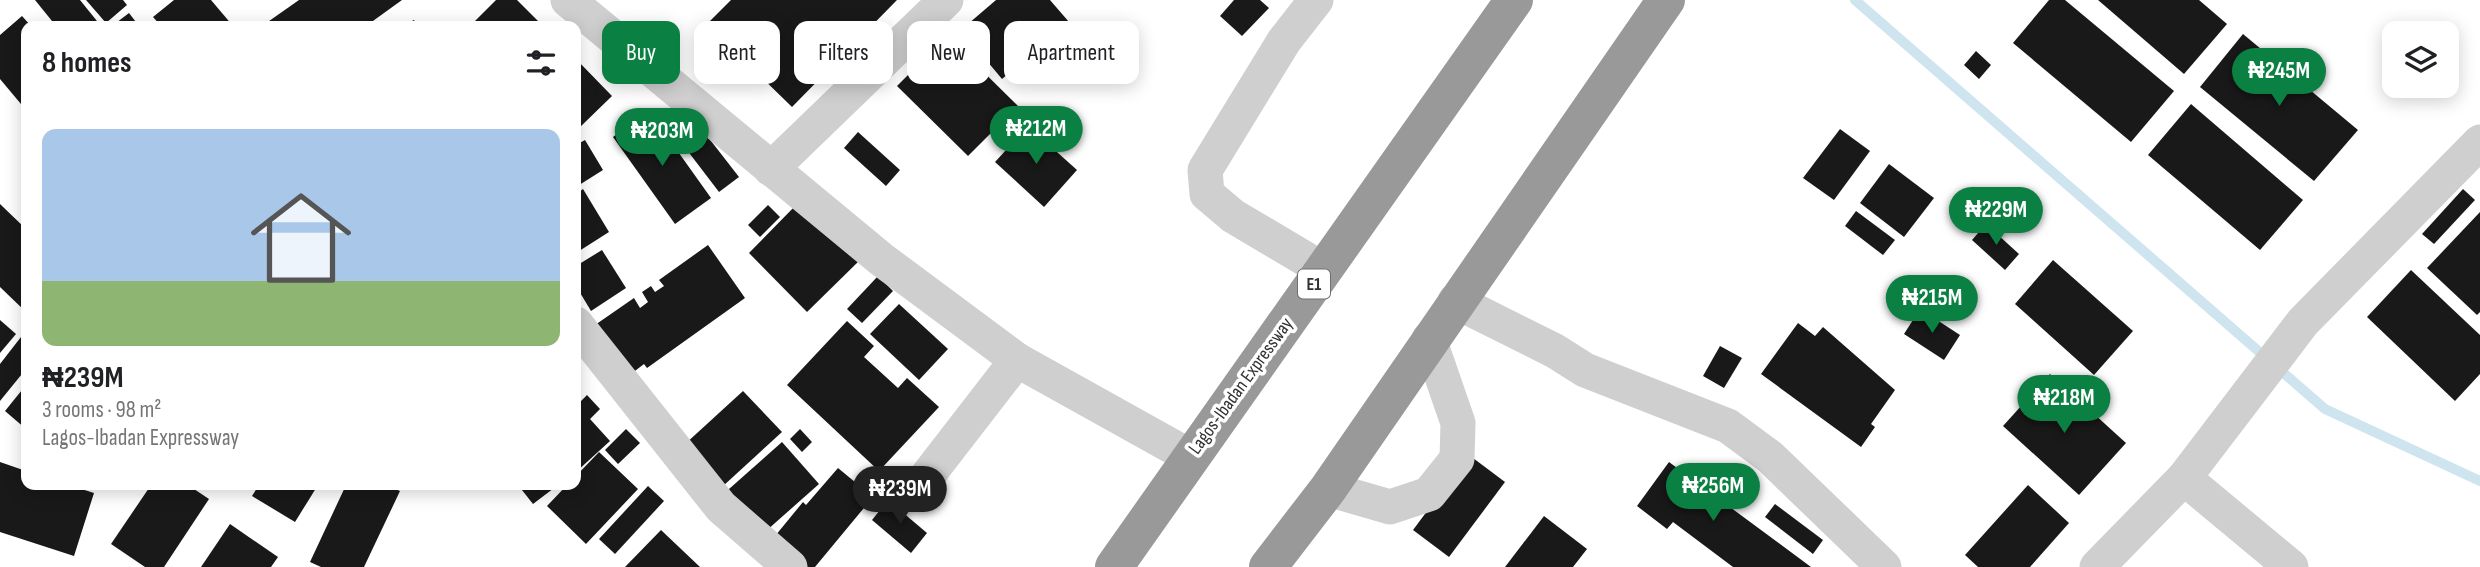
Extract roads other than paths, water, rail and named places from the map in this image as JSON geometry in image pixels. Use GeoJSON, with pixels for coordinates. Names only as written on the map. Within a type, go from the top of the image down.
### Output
{"type":"FeatureCollection","features":[{"type":"Feature","properties":{"kind":"highway","name":"Lagos-Ibadan Expressway"},"geometry":{"type":"LineString","coordinates":[[1114,567],[1514,0]]}},
{"type":"Feature","properties":{"kind":"highway"},"geometry":{"type":"LineString","coordinates":[[1276,565],[1455,301],[1666,0]]}},
{"type":"Feature","properties":{"kind":"street"},"geometry":{"type":"LineString","coordinates":[[568,0],[881,260],[1017,360],[1191,457]]}},
{"type":"Feature","properties":{"kind":"street"},"geometry":{"type":"LineString","coordinates":[[771,169],[946,0]]}},
{"type":"Feature","properties":{"kind":"street"},"geometry":{"type":"LineString","coordinates":[[1316,0],[1284,41],[1205,170],[1208,194],[1233,216],[1324,270]]}},
{"type":"Feature","properties":{"kind":"street"},"geometry":{"type":"LineString","coordinates":[[2097,567],[2184,478],[2303,322],[2480,142]]}},
{"type":"Feature","properties":{"kind":"street"},"geometry":{"type":"LineString","coordinates":[[1455,301],[1555,351],[1585,370],[1728,426],[1770,457],[1884,567]]}},
{"type":"Feature","properties":{"kind":"street"},"geometry":{"type":"LineString","coordinates":[[581,330],[721,507],[790,567]]}},
{"type":"Feature","properties":{"kind":"street"},"geometry":{"type":"LineString","coordinates":[[1328,489],[1390,506],[1429,494],[1457,459],[1458,423],[1429,339]]}},
{"type":"Feature","properties":{"kind":"street"},"geometry":{"type":"LineString","coordinates":[[918,488],[1017,360]]}},
{"type":"Feature","properties":{"kind":"street"},"geometry":{"type":"LineString","coordinates":[[2184,478],[2291,567]]}},
{"type":"Feature","properties":{"kind":"waterway"},"geometry":{"type":"LineString","coordinates":[[1855,0],[2325,409],[2480,481]]}}]}
